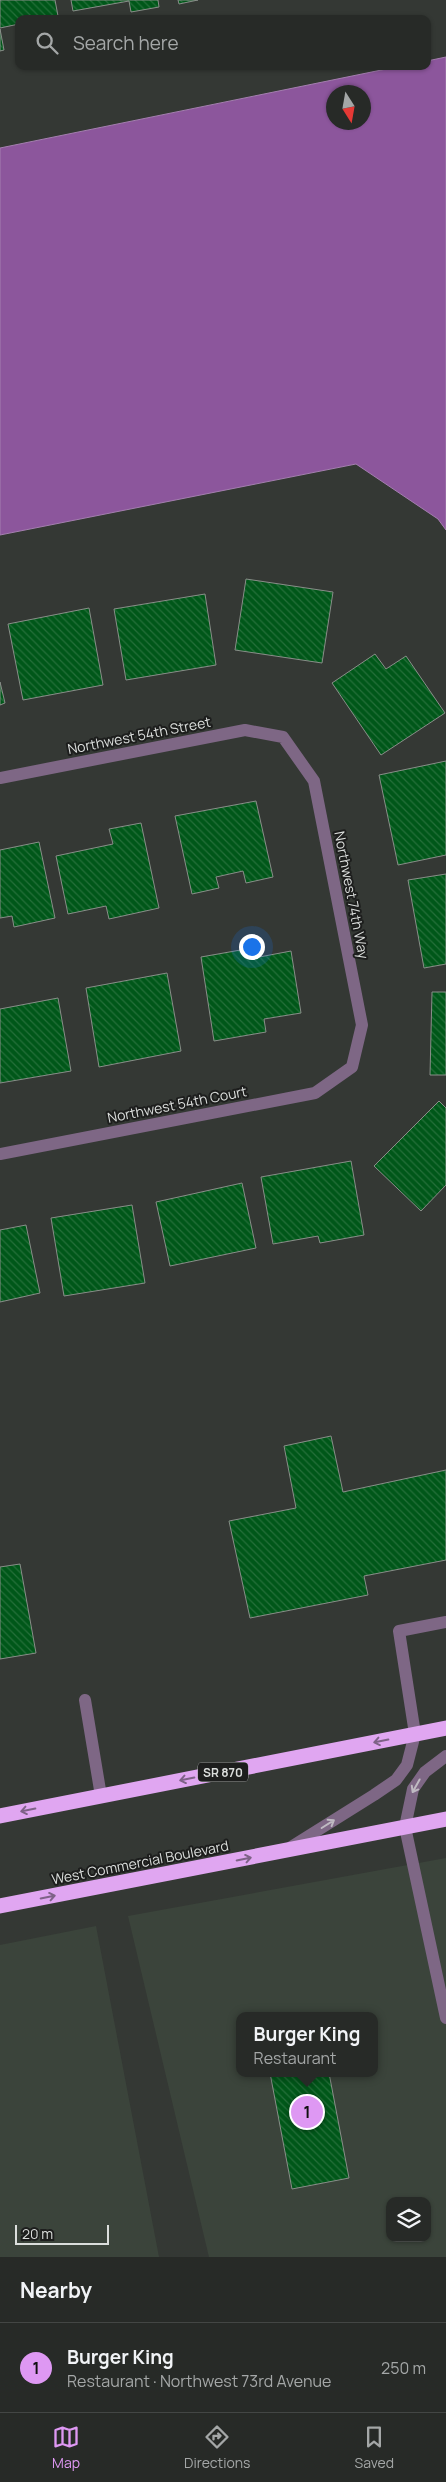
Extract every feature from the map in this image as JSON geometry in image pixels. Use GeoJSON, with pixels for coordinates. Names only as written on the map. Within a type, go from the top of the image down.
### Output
{"type":"FeatureCollection","features":[{"type":"Feature","properties":{"kind":"highway","name":"SR 870"},"geometry":{"type":"LineString","coordinates":[[0,1816],[446,1728]]}},
{"type":"Feature","properties":{"kind":"highway","name":"West Commercial Boulevard"},"geometry":{"type":"LineString","coordinates":[[0,1906],[446,1819]]}},
{"type":"Feature","properties":{"kind":"street","name":"Northwest 54th Street"},"geometry":{"type":"LineString","coordinates":[[0,778],[245,730],[283,737]]}},
{"type":"Feature","properties":{"kind":"street","name":"Northwest 74th Way"},"geometry":{"type":"LineString","coordinates":[[283,737],[314,781],[362,1025],[352,1067]]}},
{"type":"Feature","properties":{"kind":"street","name":"Northwest 54th Court"},"geometry":{"type":"LineString","coordinates":[[0,1154],[315,1093],[352,1067]]}},
{"type":"Feature","properties":{"kind":"street"},"geometry":{"type":"LineString","coordinates":[[415,1734],[399,1631],[446,1622]]}},
{"type":"Feature","properties":{"kind":"street"},"geometry":{"type":"LineString","coordinates":[[86,1700],[101,1796]]}},
{"type":"Feature","properties":{"kind":"street","name":"West Commercial Boulevard"},"geometry":{"type":"LineString","coordinates":[[287,1850],[396,1780],[407,1765],[415,1734]]}},
{"type":"Feature","properties":{"kind":"street"},"geometry":{"type":"LineString","coordinates":[[446,1756],[425,1772],[413,1789],[405,1827],[446,2018]]}},
{"type":"Feature","properties":{"kind":"shaded area"},"geometry":{"type":"Polygon","coordinates":[[[446,57],[446,530],[438,519],[356,464],[0,535],[0,148],[381,70],[431,70],[431,60],[446,57]]]}},
{"type":"Feature","properties":{"kind":"shaded area"},"geometry":{"type":"Polygon","coordinates":[[[446,1858],[446,2257],[209,2257],[128,1916],[446,1858]]]}},
{"type":"Feature","properties":{"kind":"shaded area"},"geometry":{"type":"Polygon","coordinates":[[[96,1926],[159,2257],[0,2257],[0,1945],[96,1926]]]}},
{"type":"Feature","properties":{"kind":"building"},"geometry":{"type":"Polygon","coordinates":[[[0,0],[55,0],[58,15],[15,15],[15,25],[0,28],[0,0]]]}},
{"type":"Feature","properties":{"kind":"building"},"geometry":{"type":"Polygon","coordinates":[[[71,0],[158,0],[159,7],[131,12],[129,1],[73,11],[71,0]]]}},
{"type":"Feature","properties":{"kind":"building"},"geometry":{"type":"Polygon","coordinates":[[[178,0],[198,0],[179,4],[178,0]]]}},
{"type":"Feature","properties":{"kind":"building"},"geometry":{"type":"Polygon","coordinates":[[[0,29],[4,50],[0,51],[0,29]]]}},
{"type":"Feature","properties":{"kind":"building"},"geometry":{"type":"Polygon","coordinates":[[[246,579],[333,592],[322,663],[235,650],[246,579]]]}},
{"type":"Feature","properties":{"kind":"building"},"geometry":{"type":"Polygon","coordinates":[[[205,594],[216,665],[126,680],[114,609],[205,594]]]}},
{"type":"Feature","properties":{"kind":"building"},"geometry":{"type":"Polygon","coordinates":[[[89,608],[103,685],[23,700],[8,624],[89,608]]]}},
{"type":"Feature","properties":{"kind":"building"},"geometry":{"type":"Polygon","coordinates":[[[375,654],[386,669],[406,656],[445,713],[381,755],[332,683],[375,654]]]}},
{"type":"Feature","properties":{"kind":"building"},"geometry":{"type":"Polygon","coordinates":[[[0,682],[5,703],[0,705],[0,682]]]}},
{"type":"Feature","properties":{"kind":"building"},"geometry":{"type":"Polygon","coordinates":[[[446,761],[446,855],[398,865],[379,775],[446,761]]]}},
{"type":"Feature","properties":{"kind":"building"},"geometry":{"type":"Polygon","coordinates":[[[256,801],[273,877],[246,883],[243,871],[216,877],[219,888],[192,894],[175,816],[256,801]]]}},
{"type":"Feature","properties":{"kind":"building"},"geometry":{"type":"Polygon","coordinates":[[[141,823],[159,908],[109,919],[106,906],[68,914],[56,856],[113,844],[109,829],[141,823]]]}},
{"type":"Feature","properties":{"kind":"building"},"geometry":{"type":"Polygon","coordinates":[[[39,842],[55,918],[14,927],[12,916],[0,918],[0,850],[39,842]]]}},
{"type":"Feature","properties":{"kind":"building"},"geometry":{"type":"Polygon","coordinates":[[[446,874],[446,964],[424,968],[408,880],[446,874]]]}},
{"type":"Feature","properties":{"kind":"building"},"geometry":{"type":"Polygon","coordinates":[[[252,948],[254,958],[291,951],[301,1013],[264,1019],[266,1032],[214,1041],[201,957],[252,948]]]}},
{"type":"Feature","properties":{"kind":"building"},"geometry":{"type":"Polygon","coordinates":[[[167,973],[181,1051],[99,1067],[86,988],[167,973]]]}},
{"type":"Feature","properties":{"kind":"building"},"geometry":{"type":"Polygon","coordinates":[[[432,992],[446,992],[446,1075],[430,1075],[432,992]]]}},
{"type":"Feature","properties":{"kind":"building"},"geometry":{"type":"Polygon","coordinates":[[[58,998],[71,1071],[0,1083],[0,1009],[58,998]]]}},
{"type":"Feature","properties":{"kind":"building"},"geometry":{"type":"Polygon","coordinates":[[[439,1101],[446,1108],[446,1185],[421,1211],[374,1166],[439,1101]]]}},
{"type":"Feature","properties":{"kind":"building"},"geometry":{"type":"Polygon","coordinates":[[[351,1161],[364,1235],[320,1243],[318,1236],[273,1244],[261,1177],[351,1161]]]}},
{"type":"Feature","properties":{"kind":"building"},"geometry":{"type":"Polygon","coordinates":[[[242,1183],[256,1248],[170,1266],[156,1202],[242,1183]]]}},
{"type":"Feature","properties":{"kind":"building"},"geometry":{"type":"Polygon","coordinates":[[[132,1205],[145,1283],[64,1296],[51,1218],[132,1205]]]}},
{"type":"Feature","properties":{"kind":"building"},"geometry":{"type":"Polygon","coordinates":[[[26,1225],[40,1293],[0,1302],[0,1230],[26,1225]]]}},
{"type":"Feature","properties":{"kind":"building"},"geometry":{"type":"Polygon","coordinates":[[[331,1436],[343,1492],[446,1470],[446,1560],[364,1576],[368,1595],[250,1618],[229,1521],[296,1508],[284,1446],[331,1436]]]}},
{"type":"Feature","properties":{"kind":"building"},"geometry":{"type":"Polygon","coordinates":[[[20,1564],[36,1653],[0,1659],[0,1567],[20,1564]]]}},
{"type":"Feature","properties":{"kind":"building"},"geometry":{"type":"Polygon","coordinates":[[[271,2077],[330,2077],[349,2178],[292,2189],[271,2077]]]}},
{"type":"Feature","properties":{"kind":"place","name":"Burger King"},"geometry":{"type":"Point","coordinates":[307,2112]}}]}
